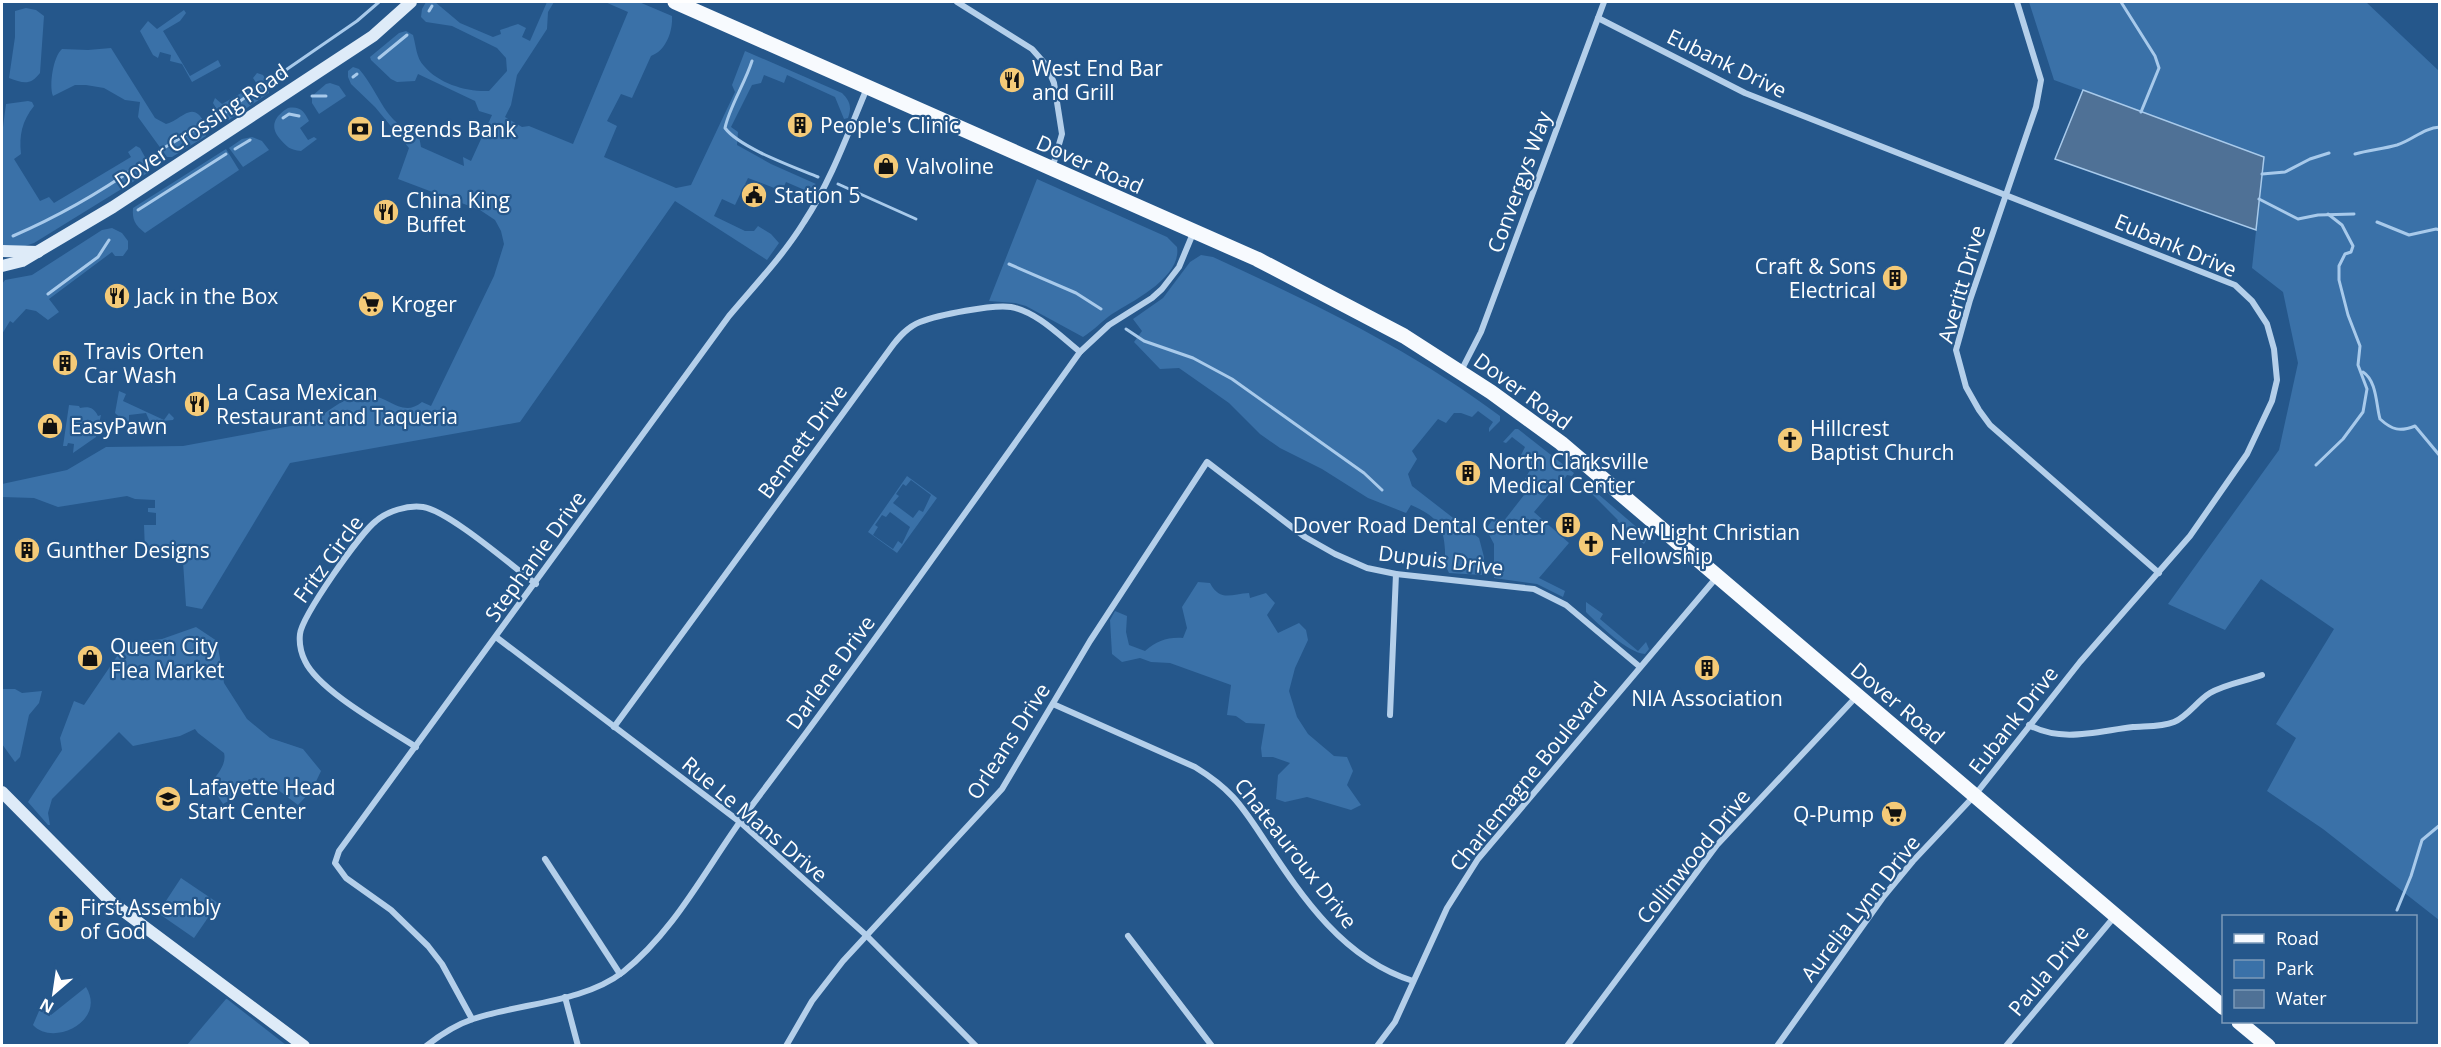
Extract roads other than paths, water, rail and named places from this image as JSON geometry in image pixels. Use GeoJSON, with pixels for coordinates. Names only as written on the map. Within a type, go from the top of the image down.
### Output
{"type":"FeatureCollection","features":[{"type":"Feature","properties":{"kind":"main road","name":"Dover Crossing Road"},"geometry":{"type":"LineString","coordinates":[[2,266],[22,261],[39,252],[113,207],[373,36],[411,2]]}},
{"type":"Feature","properties":{"kind":"main road","name":"Dover Road"},"geometry":{"type":"LineString","coordinates":[[675,2],[1165,220],[1195,230],[1357,310],[1461,372],[1561,443],[2222,1007]]}},
{"type":"Feature","properties":{"kind":"main road"},"geometry":{"type":"LineString","coordinates":[[2,251],[39,252]]}},
{"type":"Feature","properties":{"kind":"main road"},"geometry":{"type":"LineString","coordinates":[[2,792],[110,901],[304,1046]]}},
{"type":"Feature","properties":{"kind":"main road"},"geometry":{"type":"LineString","coordinates":[[2240,1023],[2268,1046]]}},
{"type":"Feature","properties":{"kind":"street"},"geometry":{"type":"LineString","coordinates":[[957,2],[1032,49],[1047,66],[1054,83],[1062,134],[1052,170]]}},
{"type":"Feature","properties":{"kind":"street","name":"Convergys Way"},"geometry":{"type":"LineString","coordinates":[[1461,372],[1483,326],[1604,2]]}},
{"type":"Feature","properties":{"kind":"street","name":"Averitt Drive"},"geometry":{"type":"LineString","coordinates":[[2017,2],[2041,80],[2036,107],[2005,194],[1956,350],[1966,387],[1990,424],[2159,573]]}},
{"type":"Feature","properties":{"kind":"street","name":"Eubank Drive"},"geometry":{"type":"LineString","coordinates":[[1598,18],[1745,93],[2235,285],[2252,301],[2267,324],[2274,349],[2277,380],[2272,401],[2263,422],[2241,463],[2190,536],[2080,662],[1975,795]]}},
{"type":"Feature","properties":{"kind":"street","name":"Stephanie Drive"},"geometry":{"type":"LineString","coordinates":[[472,1019],[442,964],[428,946],[392,910],[346,878],[335,863],[339,851],[536,584],[729,316],[784,251],[806,220],[868,87]]}},
{"type":"Feature","properties":{"kind":"street","name":"Darlene Drive"},"geometry":{"type":"LineString","coordinates":[[426,1046],[446,1031],[472,1019],[566,997],[598,985],[620,974],[664,932],[740,822],[861,658],[1080,352],[1109,325],[1152,298],[1162,289],[1179,267],[1195,230]]}},
{"type":"Feature","properties":{"kind":"street","name":"Bennett Drive"},"geometry":{"type":"LineString","coordinates":[[614,727],[894,344],[912,327],[921,322],[948,315],[985,308],[1011,307],[1034,317],[1080,352]]}},
{"type":"Feature","properties":{"kind":"street","name":"Dupuis Drive"},"geometry":{"type":"LineString","coordinates":[[1207,462],[1305,537],[1335,554],[1367,568],[1396,574],[1534,589],[1546,593],[1566,605],[1640,667]]}},
{"type":"Feature","properties":{"kind":"street","name":"Orleans Drive"},"geometry":{"type":"LineString","coordinates":[[786,1046],[817,994],[843,961],[1002,789],[1090,641],[1207,462]]}},
{"type":"Feature","properties":{"kind":"street","name":"Fritz Circle"},"geometry":{"type":"LineString","coordinates":[[416,747],[330,690],[306,662],[301,648],[300,634],[311,606],[373,522],[391,512],[413,507],[423,507],[442,513],[536,584]]}},
{"type":"Feature","properties":{"kind":"street"},"geometry":{"type":"LineString","coordinates":[[1390,715],[1396,574]]}},
{"type":"Feature","properties":{"kind":"street","name":"Charlemagne Boulevard"},"geometry":{"type":"LineString","coordinates":[[1377,1046],[1395,1022],[1447,908],[1478,859],[1716,577]]}},
{"type":"Feature","properties":{"kind":"street","name":"Rue Le Mans Drive"},"geometry":{"type":"LineString","coordinates":[[496,638],[740,822],[867,936],[976,1046]]}},
{"type":"Feature","properties":{"kind":"street"},"geometry":{"type":"LineString","coordinates":[[2030,725],[2041,732],[2056,734],[2099,733],[2162,725],[2175,721],[2209,693],[2262,675]]}},
{"type":"Feature","properties":{"kind":"street","name":"Collinwood Drive"},"geometry":{"type":"LineString","coordinates":[[1567,1046],[1717,845],[1856,697]]}},
{"type":"Feature","properties":{"kind":"street","name":"Chateauroux Drive"},"geometry":{"type":"LineString","coordinates":[[1053,704],[1195,767],[1215,779],[1235,797],[1250,816],[1260,834],[1323,922],[1342,941],[1366,958],[1401,978],[1413,981]]}},
{"type":"Feature","properties":{"kind":"street","name":"Aurelia Lynn Drive"},"geometry":{"type":"LineString","coordinates":[[1777,1046],[1884,896],[1913,861],[1975,795]]}},
{"type":"Feature","properties":{"kind":"street"},"geometry":{"type":"LineString","coordinates":[[545,859],[620,974]]}},
{"type":"Feature","properties":{"kind":"street","name":"Paula Drive"},"geometry":{"type":"LineString","coordinates":[[2006,1045],[2115,916]]}},
{"type":"Feature","properties":{"kind":"street"},"geometry":{"type":"LineString","coordinates":[[1128,936],[1212,1046]]}},
{"type":"Feature","properties":{"kind":"street"},"geometry":{"type":"LineString","coordinates":[[566,997],[578,1046]]}},
{"type":"Feature","properties":{"kind":"water"},"geometry":{"type":"Polygon","coordinates":[[[2083,90],[2264,157],[2256,230],[2055,159],[2083,90]]]}},
{"type":"Feature","properties":{"kind":"waterway"},"geometry":{"type":"LineString","coordinates":[[280,74],[357,21],[379,2]]}},
{"type":"Feature","properties":{"kind":"waterway"},"geometry":{"type":"LineString","coordinates":[[2121,2],[2155,56],[2159,68],[2141,112]]}},
{"type":"Feature","properties":{"kind":"waterway"},"geometry":{"type":"LineString","coordinates":[[429,11],[432,6]]}},
{"type":"Feature","properties":{"kind":"waterway"},"geometry":{"type":"LineString","coordinates":[[379,58],[407,35]]}},
{"type":"Feature","properties":{"kind":"waterway"},"geometry":{"type":"LineString","coordinates":[[752,61],[725,128],[742,143],[755,150],[818,177]]}},
{"type":"Feature","properties":{"kind":"waterway"},"geometry":{"type":"LineString","coordinates":[[353,77],[357,74]]}},
{"type":"Feature","properties":{"kind":"waterway"},"geometry":{"type":"LineString","coordinates":[[223,114],[259,87]]}},
{"type":"Feature","properties":{"kind":"waterway"},"geometry":{"type":"LineString","coordinates":[[312,96],[326,96]]}},
{"type":"Feature","properties":{"kind":"waterway"},"geometry":{"type":"LineString","coordinates":[[283,118],[289,114],[299,116]]}},
{"type":"Feature","properties":{"kind":"waterway"},"geometry":{"type":"LineString","coordinates":[[2355,154],[2397,145],[2428,130],[2440,127]]}},
{"type":"Feature","properties":{"kind":"waterway"},"geometry":{"type":"LineString","coordinates":[[162,149],[196,129]]}},
{"type":"Feature","properties":{"kind":"waterway"},"geometry":{"type":"LineString","coordinates":[[235,149],[250,140]]}},
{"type":"Feature","properties":{"kind":"waterway"},"geometry":{"type":"LineString","coordinates":[[2262,174],[2285,172],[2310,159],[2329,153]]}},
{"type":"Feature","properties":{"kind":"waterway"},"geometry":{"type":"LineString","coordinates":[[138,210],[226,154]]}},
{"type":"Feature","properties":{"kind":"waterway"},"geometry":{"type":"LineString","coordinates":[[13,236],[78,204],[139,165]]}},
{"type":"Feature","properties":{"kind":"waterway"},"geometry":{"type":"LineString","coordinates":[[838,184],[916,219]]}},
{"type":"Feature","properties":{"kind":"waterway"},"geometry":{"type":"LineString","coordinates":[[2259,199],[2298,219],[2318,215],[2354,214]]}},
{"type":"Feature","properties":{"kind":"waterway"},"geometry":{"type":"LineString","coordinates":[[2316,465],[2343,439],[2363,412],[2367,389],[2358,365],[2360,346],[2348,315],[2339,280],[2339,266],[2345,254],[2351,252],[2353,246],[2342,225],[2328,214]]}},
{"type":"Feature","properties":{"kind":"waterway"},"geometry":{"type":"LineString","coordinates":[[2377,222],[2409,235],[2440,230]]}},
{"type":"Feature","properties":{"kind":"waterway"},"geometry":{"type":"LineString","coordinates":[[48,294],[98,257],[109,240]]}},
{"type":"Feature","properties":{"kind":"waterway"},"geometry":{"type":"LineString","coordinates":[[1009,264],[1076,293],[1101,309]]}},
{"type":"Feature","properties":{"kind":"waterway"},"geometry":{"type":"LineString","coordinates":[[1126,329],[1144,341],[1193,358],[1232,379],[1364,473],[1382,490]]}},
{"type":"Feature","properties":{"kind":"waterway"},"geometry":{"type":"LineString","coordinates":[[2363,372],[2371,381],[2380,419],[2396,429],[2415,426],[2440,456]]}},
{"type":"Feature","properties":{"kind":"waterway"},"geometry":{"type":"LineString","coordinates":[[2397,910],[2422,840],[2440,825]]}},
{"type":"Feature","properties":{"kind":"place","name":"West End Bar and Grill"},"geometry":{"type":"Point","coordinates":[1012,80]}},
{"type":"Feature","properties":{"kind":"place","name":"People's Clinic"},"geometry":{"type":"Point","coordinates":[800,125]}},
{"type":"Feature","properties":{"kind":"place","name":"Legends Bank"},"geometry":{"type":"Point","coordinates":[360,129]}},
{"type":"Feature","properties":{"kind":"place","name":"Valvoline"},"geometry":{"type":"Point","coordinates":[886,166]}},
{"type":"Feature","properties":{"kind":"place","name":"Station 5"},"geometry":{"type":"Point","coordinates":[754,195]}},
{"type":"Feature","properties":{"kind":"place","name":"China King Buffet"},"geometry":{"type":"Point","coordinates":[386,212]}},
{"type":"Feature","properties":{"kind":"place","name":"Craft & Sons Electrical"},"geometry":{"type":"Point","coordinates":[1895,278]}},
{"type":"Feature","properties":{"kind":"place","name":"Jack in the Box"},"geometry":{"type":"Point","coordinates":[117,296]}},
{"type":"Feature","properties":{"kind":"place","name":"Kroger"},"geometry":{"type":"Point","coordinates":[371,304]}},
{"type":"Feature","properties":{"kind":"place","name":"Travis Orten Car Wash"},"geometry":{"type":"Point","coordinates":[65,363]}},
{"type":"Feature","properties":{"kind":"place","name":"La Casa Mexican Restaurant and Taqueria"},"geometry":{"type":"Point","coordinates":[197,404]}},
{"type":"Feature","properties":{"kind":"place","name":"EasyPawn"},"geometry":{"type":"Point","coordinates":[50,426]}},
{"type":"Feature","properties":{"kind":"place","name":"Hillcrest Baptist Church"},"geometry":{"type":"Point","coordinates":[1790,440]}},
{"type":"Feature","properties":{"kind":"place","name":"North Clarksville Medical Center"},"geometry":{"type":"Point","coordinates":[1468,473]}},
{"type":"Feature","properties":{"kind":"place","name":"Dover Road Dental Center"},"geometry":{"type":"Point","coordinates":[1568,525]}},
{"type":"Feature","properties":{"kind":"place","name":"New Light Christian Fellowship"},"geometry":{"type":"Point","coordinates":[1591,544]}},
{"type":"Feature","properties":{"kind":"place","name":"Gunther Designs"},"geometry":{"type":"Point","coordinates":[27,550]}},
{"type":"Feature","properties":{"kind":"place","name":"Queen City Flea Market"},"geometry":{"type":"Point","coordinates":[90,658]}},
{"type":"Feature","properties":{"kind":"place","name":"NIA Association"},"geometry":{"type":"Point","coordinates":[1707,668]}},
{"type":"Feature","properties":{"kind":"place","name":"Lafayette Head Start Center"},"geometry":{"type":"Point","coordinates":[168,799]}},
{"type":"Feature","properties":{"kind":"place","name":"Q-Pump"},"geometry":{"type":"Point","coordinates":[1894,814]}},
{"type":"Feature","properties":{"kind":"place","name":"First Assembly of God"},"geometry":{"type":"Point","coordinates":[61,919]}}]}
